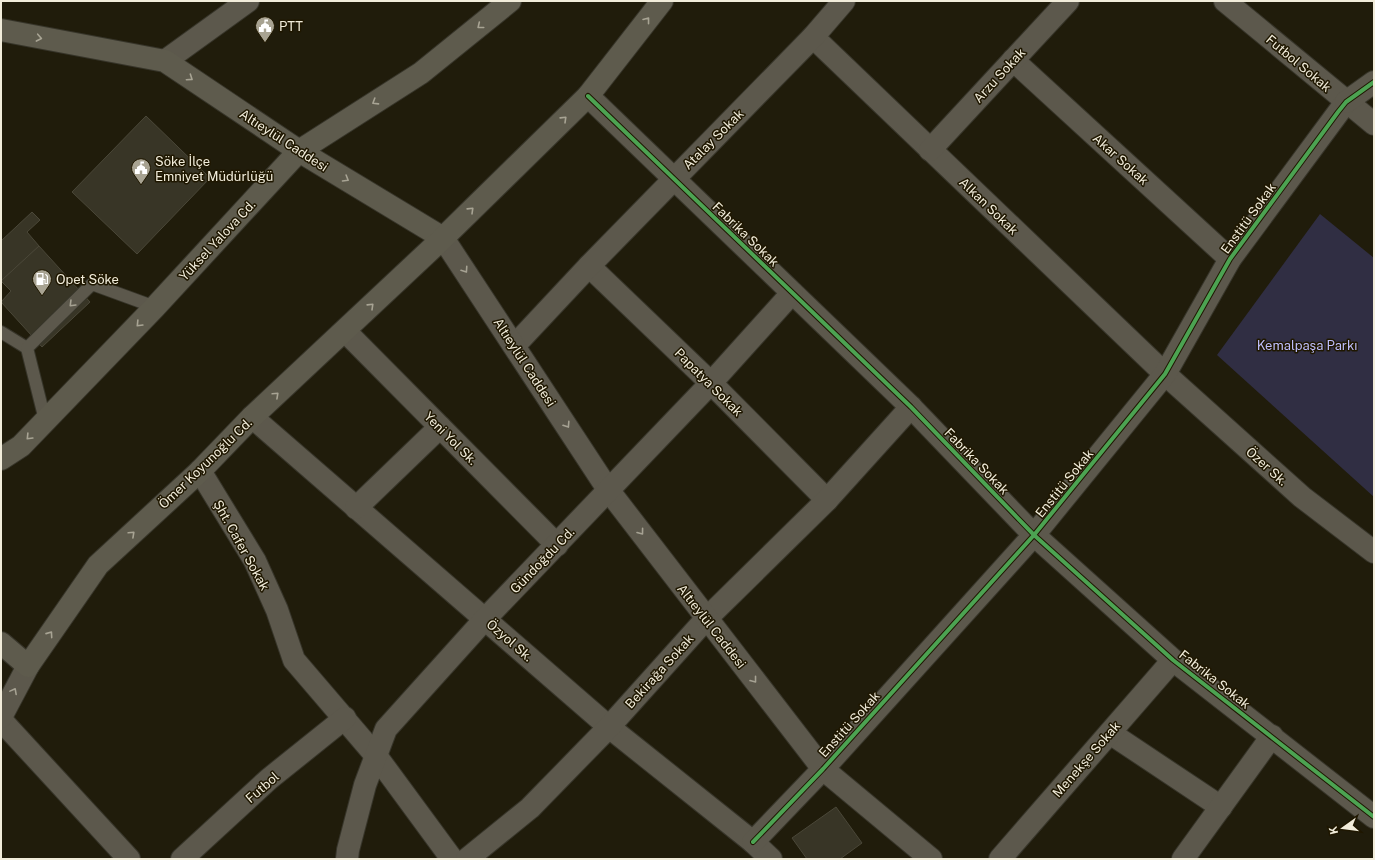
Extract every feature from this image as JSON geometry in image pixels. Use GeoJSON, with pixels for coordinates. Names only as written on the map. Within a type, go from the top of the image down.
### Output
{"type":"FeatureCollection","features":[{"type":"Feature","properties":{"kind":"main road","name":"Yüksel Yalova Cd."},"geometry":{"type":"LineString","coordinates":[[1,459],[21,446],[155,307],[299,151],[421,74],[510,1]]}},
{"type":"Feature","properties":{"kind":"main road","name":"Ömer Koyunoğlu Cd."},"geometry":{"type":"LineString","coordinates":[[28,666],[98,565],[200,470],[252,417],[443,238],[588,96],[662,1]]}},
{"type":"Feature","properties":{"kind":"main road","name":"Altıeylül Caddesi"},"geometry":{"type":"LineString","coordinates":[[1,30],[165,61],[299,151],[443,238]]}},
{"type":"Feature","properties":{"kind":"main road"},"geometry":{"type":"LineString","coordinates":[[1,643],[28,666]]}},
{"type":"Feature","properties":{"kind":"street"},"geometry":{"type":"LineString","coordinates":[[165,61],[248,1]]}},
{"type":"Feature","properties":{"kind":"street","name":"Atalay Sokak"},"geometry":{"type":"LineString","coordinates":[[515,345],[674,178],[813,38],[844,1]]}},
{"type":"Feature","properties":{"kind":"street","name":"Arzu Sokak"},"geometry":{"type":"LineString","coordinates":[[930,150],[1068,1]]}},
{"type":"Feature","properties":{"kind":"street","name":"Futbol Sokak"},"geometry":{"type":"LineString","coordinates":[[1225,1],[1374,124]]}},
{"type":"Feature","properties":{"kind":"street","name":"Alkan Sokak"},"geometry":{"type":"LineString","coordinates":[[813,38],[1166,374]]}},
{"type":"Feature","properties":{"kind":"street","name":"Akar Sokak"},"geometry":{"type":"LineString","coordinates":[[1013,60],[1230,259]]}},
{"type":"Feature","properties":{"kind":"street","name":"Enstitü Sokak"},"geometry":{"type":"LineString","coordinates":[[753,842],[823,769],[1034,535],[1166,374],[1230,259],[1346,102],[1374,82]]}},
{"type":"Feature","properties":{"kind":"street","name":"Fabrika Sokak"},"geometry":{"type":"LineString","coordinates":[[588,96],[911,407],[1034,535],[1173,660],[1374,817]]}},
{"type":"Feature","properties":{"kind":"street","name":"Altıeylül Caddesi"},"geometry":{"type":"LineString","coordinates":[[443,238],[515,345],[609,491],[706,619],[823,769],[931,859]]}},
{"type":"Feature","properties":{"kind":"street","name":"Papatya Sokak"},"geometry":{"type":"LineString","coordinates":[[589,266],[711,383],[827,500]]}},
{"type":"Feature","properties":{"kind":"street","name":"Gündoğdu Cd."},"geometry":{"type":"LineString","coordinates":[[347,859],[364,785],[377,757],[386,729],[485,619],[711,383],[792,293]]}},
{"type":"Feature","properties":{"kind":"street","name":"Yeni Yol Sk."},"geometry":{"type":"LineString","coordinates":[[345,331],[557,545]]}},
{"type":"Feature","properties":{"kind":"street","name":"Özer Sk."},"geometry":{"type":"LineString","coordinates":[[1166,374],[1302,497],[1374,552]]}},
{"type":"Feature","properties":{"kind":"street","name":"Bekirağa Sokak"},"geometry":{"type":"LineString","coordinates":[[467,859],[530,808],[609,727],[706,619],[827,500],[911,407]]}},
{"type":"Feature","properties":{"kind":"street","name":"Özyol Sk."},"geometry":{"type":"LineString","coordinates":[[252,417],[609,727],[753,842],[771,859]]}},
{"type":"Feature","properties":{"kind":"street"},"geometry":{"type":"LineString","coordinates":[[356,508],[440,427]]}},
{"type":"Feature","properties":{"kind":"street","name":"Şht. Cafer Sokak"},"geometry":{"type":"LineString","coordinates":[[200,470],[255,562],[277,610],[294,660],[377,757]]}},
{"type":"Feature","properties":{"kind":"street","name":"Menekşe Sokak"},"geometry":{"type":"LineString","coordinates":[[1000,859],[1173,660]]}},
{"type":"Feature","properties":{"kind":"street","name":"Ömer Koyunoğlu Cd."},"geometry":{"type":"LineString","coordinates":[[1,717],[28,666]]}},
{"type":"Feature","properties":{"kind":"street","name":"Futbol"},"geometry":{"type":"LineString","coordinates":[[182,859],[269,779],[345,718]]}},
{"type":"Feature","properties":{"kind":"street"},"geometry":{"type":"LineString","coordinates":[[1,720],[129,859]]}},
{"type":"Feature","properties":{"kind":"street"},"geometry":{"type":"LineString","coordinates":[[1110,733],[1221,807]]}},
{"type":"Feature","properties":{"kind":"street"},"geometry":{"type":"LineString","coordinates":[[1183,859],[1272,736]]}},
{"type":"Feature","properties":{"kind":"street"},"geometry":{"type":"LineString","coordinates":[[377,757],[452,859]]}},
{"type":"Feature","properties":{"kind":"lane"},"geometry":{"type":"LineString","coordinates":[[27,348],[92,284],[155,307]]}},
{"type":"Feature","properties":{"kind":"lane"},"geometry":{"type":"LineString","coordinates":[[1,332],[27,348],[45,420]]}},
{"type":"Feature","properties":{"kind":"green space","name":"Kemalpaşa Parkı"},"geometry":{"type":"Polygon","coordinates":[[[1320,214],[1374,258],[1374,497],[1217,355],[1320,214]]]}},
{"type":"Feature","properties":{"kind":"building","name":"Söke İlçe Emniyet Müdürlüğü"},"geometry":{"type":"Polygon","coordinates":[[[146,116],[210,178],[137,254],[72,192],[146,116]]]}},
{"type":"Feature","properties":{"kind":"building"},"geometry":{"type":"Polygon","coordinates":[[[32,212],[40,220],[27,232],[39,246],[1,281],[1,241],[32,212]]]}},
{"type":"Feature","properties":{"kind":"building"},"geometry":{"type":"Polygon","coordinates":[[[39,246],[90,302],[42,347],[1,302],[11,291],[1,281],[39,246]]]}},
{"type":"Feature","properties":{"kind":"building"},"geometry":{"type":"Polygon","coordinates":[[[836,807],[862,843],[840,859],[807,859],[792,838],[836,807]]]}},
{"type":"Feature","properties":{"kind":"cycle path"},"geometry":{"type":"LineString","coordinates":[[753,842],[823,769],[1034,535],[1165,374],[1230,259],[1338,112],[1346,102],[1374,82]]}},
{"type":"Feature","properties":{"kind":"cycle path"},"geometry":{"type":"LineString","coordinates":[[588,96],[911,407],[1034,535],[1173,660],[1374,817]]}},
{"type":"Feature","properties":{"kind":"place","name":"PTT"},"geometry":{"type":"Point","coordinates":[265,43]}},
{"type":"Feature","properties":{"kind":"place","name":"Söke İlçe Emniyet Müdürlüğü"},"geometry":{"type":"Point","coordinates":[141,185]}},
{"type":"Feature","properties":{"kind":"place","name":"Opet Söke"},"geometry":{"type":"Point","coordinates":[42,296]}}]}
